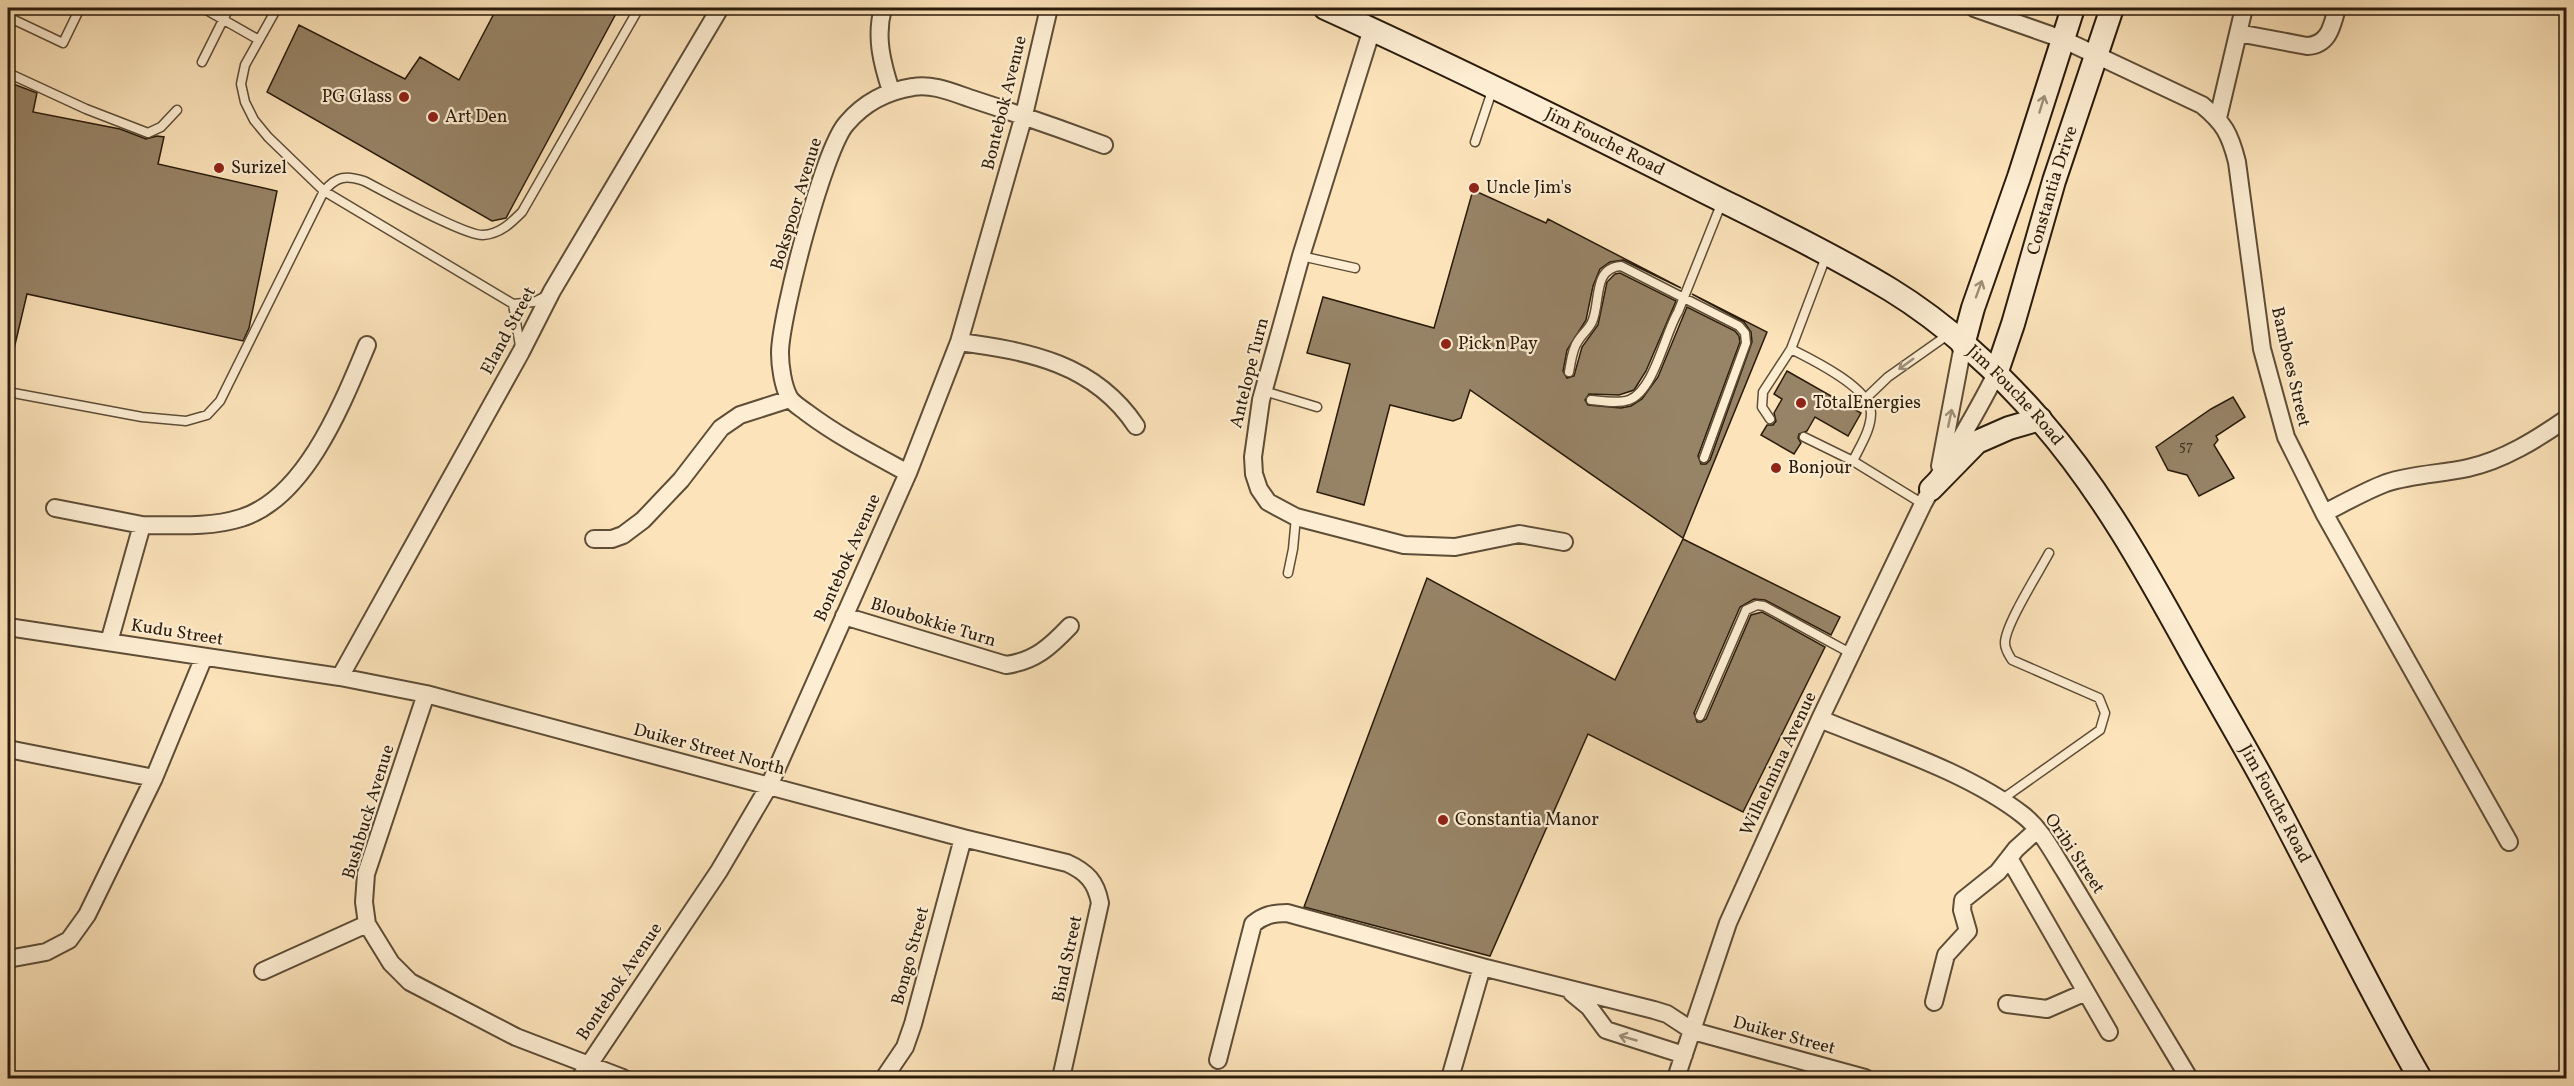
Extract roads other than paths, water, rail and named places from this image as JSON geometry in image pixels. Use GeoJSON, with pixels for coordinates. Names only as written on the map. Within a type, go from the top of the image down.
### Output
{"type":"FeatureCollection","features":[{"type":"Feature","properties":{"kind":"street","name":"Eland Street"},"geometry":{"type":"LineString","coordinates":[[340,677],[521,352],[552,291],[720,8]]}},
{"type":"Feature","properties":{"kind":"street"},"geometry":{"type":"LineString","coordinates":[[883,8],[879,21],[879,46],[891,91]]}},
{"type":"Feature","properties":{"kind":"street","name":"Bontebok Avenue"},"geometry":{"type":"LineString","coordinates":[[584,1072],[719,871],[769,786],[908,472],[959,342],[1024,115],[1049,8]]}},
{"type":"Feature","properties":{"kind":"street","name":"Jim Fouche Road"},"geometry":{"type":"LineString","coordinates":[[1325,8],[1493,88],[1827,254],[1893,291],[1956,339],[1996,374],[2040,419],[2100,498],[2142,566],[2271,795],[2342,934],[2420,1078]]}},
{"type":"Feature","properties":{"kind":"street","name":"Bamboes Street"},"geometry":{"type":"LineString","coordinates":[[1974,8],[2062,39],[2202,105],[2218,118],[2231,138],[2237,162],[2262,349],[2286,437],[2324,513],[2509,842]]}},
{"type":"Feature","properties":{"kind":"street","name":"Constantia Drive"},"geometry":{"type":"LineString","coordinates":[[1956,339],[1973,308],[2019,177],[2073,8]]}},
{"type":"Feature","properties":{"kind":"street","name":"Constantia Drive"},"geometry":{"type":"LineString","coordinates":[[1996,374],[2013,324],[2054,181],[2112,8]]}},
{"type":"Feature","properties":{"kind":"street"},"geometry":{"type":"LineString","coordinates":[[2218,118],[2244,8]]}},
{"type":"Feature","properties":{"kind":"street"},"geometry":{"type":"LineString","coordinates":[[2238,33],[2307,46],[2316,45],[2325,40],[2330,32],[2337,8]]}},
{"type":"Feature","properties":{"kind":"street","name":"Antelope Turn"},"geometry":{"type":"LineString","coordinates":[[1372,29],[1301,256],[1264,391],[1253,442],[1254,474],[1259,489],[1268,502],[1296,517],[1404,545],[1432,548],[1455,547],[1519,534],[1564,542]]}},
{"type":"Feature","properties":{"kind":"street","name":"Bokspoor Avenue"},"geometry":{"type":"LineString","coordinates":[[790,399],[780,353],[787,304],[825,168],[836,140],[846,123],[869,104],[891,91],[916,86],[937,88],[1024,115],[1104,145]]}},
{"type":"Feature","properties":{"kind":"street","name":"Wilhelmina Avenue"},"geometry":{"type":"LineString","coordinates":[[1931,489],[1956,339]]}},
{"type":"Feature","properties":{"kind":"street"},"geometry":{"type":"LineString","coordinates":[[959,342],[1001,347],[1071,369],[1098,385],[1122,405],[1136,426]]}},
{"type":"Feature","properties":{"kind":"street"},"geometry":{"type":"LineString","coordinates":[[55,508],[142,525],[212,525],[244,518],[266,505],[302,473],[326,435],[368,345]]}},
{"type":"Feature","properties":{"kind":"street","name":"Wilhelmina Avenue"},"geometry":{"type":"LineString","coordinates":[[1676,1078],[1728,923],[1820,719],[1931,489],[1977,413],[1996,374]]}},
{"type":"Feature","properties":{"kind":"street"},"geometry":{"type":"LineString","coordinates":[[594,539],[612,539],[623,535],[643,519],[681,480],[721,428],[740,415],[790,399],[836,434],[908,472]]}},
{"type":"Feature","properties":{"kind":"street"},"geometry":{"type":"LineString","coordinates":[[2324,513],[2386,483],[2430,473],[2468,468],[2499,458],[2542,435],[2566,418]]}},
{"type":"Feature","properties":{"kind":"street"},"geometry":{"type":"LineString","coordinates":[[1931,489],[1977,442],[2009,428],[2040,419]]}},
{"type":"Feature","properties":{"kind":"street"},"geometry":{"type":"LineString","coordinates":[[109,642],[142,525]]}},
{"type":"Feature","properties":{"kind":"street","name":"Bloubokkie Turn"},"geometry":{"type":"LineString","coordinates":[[844,616],[1006,665],[1024,663],[1052,645],[1070,626]]}},
{"type":"Feature","properties":{"kind":"street","name":"Kudu Street"},"geometry":{"type":"LineString","coordinates":[[8,627],[340,677]]}},
{"type":"Feature","properties":{"kind":"street"},"geometry":{"type":"LineString","coordinates":[[8,959],[46,952],[69,940],[87,915],[154,778],[204,657]]}},
{"type":"Feature","properties":{"kind":"street","name":"Duiker Street North"},"geometry":{"type":"LineString","coordinates":[[340,677],[426,694],[963,838],[1067,863]]}},
{"type":"Feature","properties":{"kind":"street","name":"Bushbuck Avenue"},"geometry":{"type":"LineString","coordinates":[[426,694],[366,874],[364,902],[366,924],[391,963],[410,982],[584,1072]]}},
{"type":"Feature","properties":{"kind":"street","name":"Oribi Street"},"geometry":{"type":"LineString","coordinates":[[1820,719],[1985,789],[2025,816],[2064,870],[2189,1078]]}},
{"type":"Feature","properties":{"kind":"street"},"geometry":{"type":"LineString","coordinates":[[8,749],[154,778]]}},
{"type":"Feature","properties":{"kind":"street"},"geometry":{"type":"LineString","coordinates":[[1934,1002],[1946,955],[1968,931],[1962,910],[1963,900],[1998,872],[2037,830]]}},
{"type":"Feature","properties":{"kind":"street","name":"Bongo Street"},"geometry":{"type":"LineString","coordinates":[[884,1078],[905,1047],[913,1024],[963,838]]}},
{"type":"Feature","properties":{"kind":"street"},"geometry":{"type":"LineString","coordinates":[[2009,858],[2109,1032]]}},
{"type":"Feature","properties":{"kind":"street","name":"Bind Street"},"geometry":{"type":"LineString","coordinates":[[1061,1078],[1100,903],[1097,887],[1092,880],[1081,869],[1067,863]]}},
{"type":"Feature","properties":{"kind":"street","name":"Duiker Street"},"geometry":{"type":"LineString","coordinates":[[1218,1060],[1253,924],[1274,913],[1287,913],[1482,967],[1661,1012],[1693,1031],[1865,1078]]}},
{"type":"Feature","properties":{"kind":"street"},"geometry":{"type":"LineString","coordinates":[[263,971],[366,924]]}},
{"type":"Feature","properties":{"kind":"street"},"geometry":{"type":"LineString","coordinates":[[1450,1078],[1482,967]]}},
{"type":"Feature","properties":{"kind":"street"},"geometry":{"type":"LineString","coordinates":[[1567,989],[1589,1007],[1606,1030],[1684,1055]]}},
{"type":"Feature","properties":{"kind":"street"},"geometry":{"type":"LineString","coordinates":[[2007,1004],[2047,1009],[2086,992]]}},
{"type":"Feature","properties":{"kind":"street"},"geometry":{"type":"LineString","coordinates":[[584,1072],[623,1078]]}},
{"type":"Feature","properties":{"kind":"lane"},"geometry":{"type":"LineString","coordinates":[[8,17],[63,43],[80,8]]}},
{"type":"Feature","properties":{"kind":"lane"},"geometry":{"type":"LineString","coordinates":[[203,8],[259,40]]}},
{"type":"Feature","properties":{"kind":"lane"},"geometry":{"type":"LineString","coordinates":[[202,62],[229,8]]}},
{"type":"Feature","properties":{"kind":"lane"},"geometry":{"type":"LineString","coordinates":[[277,8],[245,65],[241,84],[245,102],[254,120],[268,137],[324,191],[513,304],[534,302],[552,291]]}},
{"type":"Feature","properties":{"kind":"lane"},"geometry":{"type":"LineString","coordinates":[[8,392],[142,417],[186,421],[207,415],[220,400],[324,191],[333,181],[341,177],[351,177],[472,235],[494,233],[506,227],[522,212],[639,8]]}},
{"type":"Feature","properties":{"kind":"lane"},"geometry":{"type":"LineString","coordinates":[[8,73],[143,132],[151,133],[161,127],[177,110]]}},
{"type":"Feature","properties":{"kind":"lane"},"geometry":{"type":"LineString","coordinates":[[1475,142],[1493,88]]}},
{"type":"Feature","properties":{"kind":"lane"},"geometry":{"type":"LineString","coordinates":[[1591,400],[1618,402],[1636,396],[1661,353],[1670,324],[1684,299],[1723,201]]}},
{"type":"Feature","properties":{"kind":"lane"},"geometry":{"type":"LineString","coordinates":[[1770,419],[1762,407],[1763,392],[1791,349],[1827,254]]}},
{"type":"Feature","properties":{"kind":"lane"},"geometry":{"type":"LineString","coordinates":[[1301,256],[1355,268]]}},
{"type":"Feature","properties":{"kind":"lane"},"geometry":{"type":"LineString","coordinates":[[1569,372],[1574,347],[1591,324],[1603,276],[1610,268],[1621,266],[1739,326],[1743,329],[1746,338],[1742,358],[1704,458]]}},
{"type":"Feature","properties":{"kind":"lane"},"geometry":{"type":"LineString","coordinates":[[513,304],[521,352]]}},
{"type":"Feature","properties":{"kind":"lane"},"geometry":{"type":"LineString","coordinates":[[1866,398],[1888,377],[1956,339]]}},
{"type":"Feature","properties":{"kind":"lane"},"geometry":{"type":"LineString","coordinates":[[1791,349],[1817,362],[1866,398],[1871,412],[1867,432],[1853,460]]}},
{"type":"Feature","properties":{"kind":"lane"},"geometry":{"type":"LineString","coordinates":[[1264,391],[1317,406]]}},
{"type":"Feature","properties":{"kind":"lane"},"geometry":{"type":"LineString","coordinates":[[1804,437],[1853,460],[1931,489]]}},
{"type":"Feature","properties":{"kind":"lane"},"geometry":{"type":"LineString","coordinates":[[1288,573],[1296,517]]}},
{"type":"Feature","properties":{"kind":"lane"},"geometry":{"type":"LineString","coordinates":[[2001,800],[2100,730],[2106,713],[2099,698],[2012,660],[2007,652],[2005,642],[2011,622],[2049,553]]}},
{"type":"Feature","properties":{"kind":"lane"},"geometry":{"type":"LineString","coordinates":[[1700,716],[1746,610],[1752,607],[1764,606],[1852,654]]}},
{"type":"Feature","properties":{"kind":"place","name":"PG Glass"},"geometry":{"type":"Point","coordinates":[404,97]}},
{"type":"Feature","properties":{"kind":"place","name":"Art Den"},"geometry":{"type":"Point","coordinates":[433,117]}},
{"type":"Feature","properties":{"kind":"place","name":"Surizel"},"geometry":{"type":"Point","coordinates":[219,168]}},
{"type":"Feature","properties":{"kind":"place","name":"Uncle Jim's"},"geometry":{"type":"Point","coordinates":[1474,188]}},
{"type":"Feature","properties":{"kind":"place","name":"Pick n Pay"},"geometry":{"type":"Point","coordinates":[1446,344]}},
{"type":"Feature","properties":{"kind":"place","name":"TotalEnergies"},"geometry":{"type":"Point","coordinates":[1801,403]}},
{"type":"Feature","properties":{"kind":"place","name":"Bonjour"},"geometry":{"type":"Point","coordinates":[1776,468]}},
{"type":"Feature","properties":{"kind":"place","name":"Constantia Manor"},"geometry":{"type":"Point","coordinates":[1443,820]}}]}
